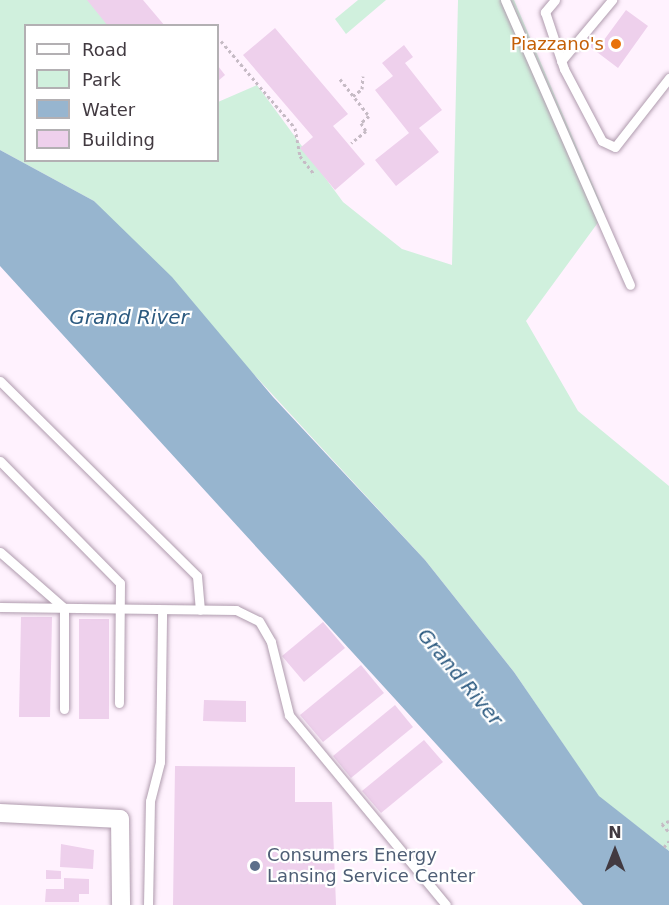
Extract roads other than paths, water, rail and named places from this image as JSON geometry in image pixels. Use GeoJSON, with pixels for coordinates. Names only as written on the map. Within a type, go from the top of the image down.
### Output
{"type":"FeatureCollection","features":[{"type":"Feature","properties":{"kind":"street"},"geometry":{"type":"LineString","coordinates":[[0,813],[111,814],[122,828],[121,905]]}},
{"type":"Feature","properties":{"kind":"lane"},"geometry":{"type":"LineString","coordinates":[[505,0],[630,285]]}},
{"type":"Feature","properties":{"kind":"lane"},"geometry":{"type":"LineString","coordinates":[[555,0],[545,12],[561,61],[602,141],[615,147],[669,78]]}},
{"type":"Feature","properties":{"kind":"lane"},"geometry":{"type":"LineString","coordinates":[[561,61],[612,0]]}},
{"type":"Feature","properties":{"kind":"lane"},"geometry":{"type":"LineString","coordinates":[[0,381],[197,576],[200,610]]}},
{"type":"Feature","properties":{"kind":"lane"},"geometry":{"type":"LineString","coordinates":[[0,461],[120,583],[119,703]]}},
{"type":"Feature","properties":{"kind":"lane"},"geometry":{"type":"LineString","coordinates":[[0,552],[64,608],[64,709]]}},
{"type":"Feature","properties":{"kind":"lane"},"geometry":{"type":"LineString","coordinates":[[0,607],[236,610],[259,621],[271,642],[289,715],[446,905]]}},
{"type":"Feature","properties":{"kind":"lane"},"geometry":{"type":"LineString","coordinates":[[148,905],[150,801],[160,762],[162,610]]}},
{"type":"Feature","properties":{"kind":"water","name":"Grand River"},"geometry":{"type":"Polygon","coordinates":[[[0,150],[94,201],[172,277],[273,397],[425,560],[514,672],[599,796],[669,851],[669,905],[583,905],[0,266],[0,150]]]}},
{"type":"Feature","properties":{"kind":"place","name":"Piazzano's"},"geometry":{"type":"Point","coordinates":[616,44]}},
{"type":"Feature","properties":{"kind":"place","name":"Consumers Energy Lansing Service Center"},"geometry":{"type":"Point","coordinates":[255,866]}}]}
